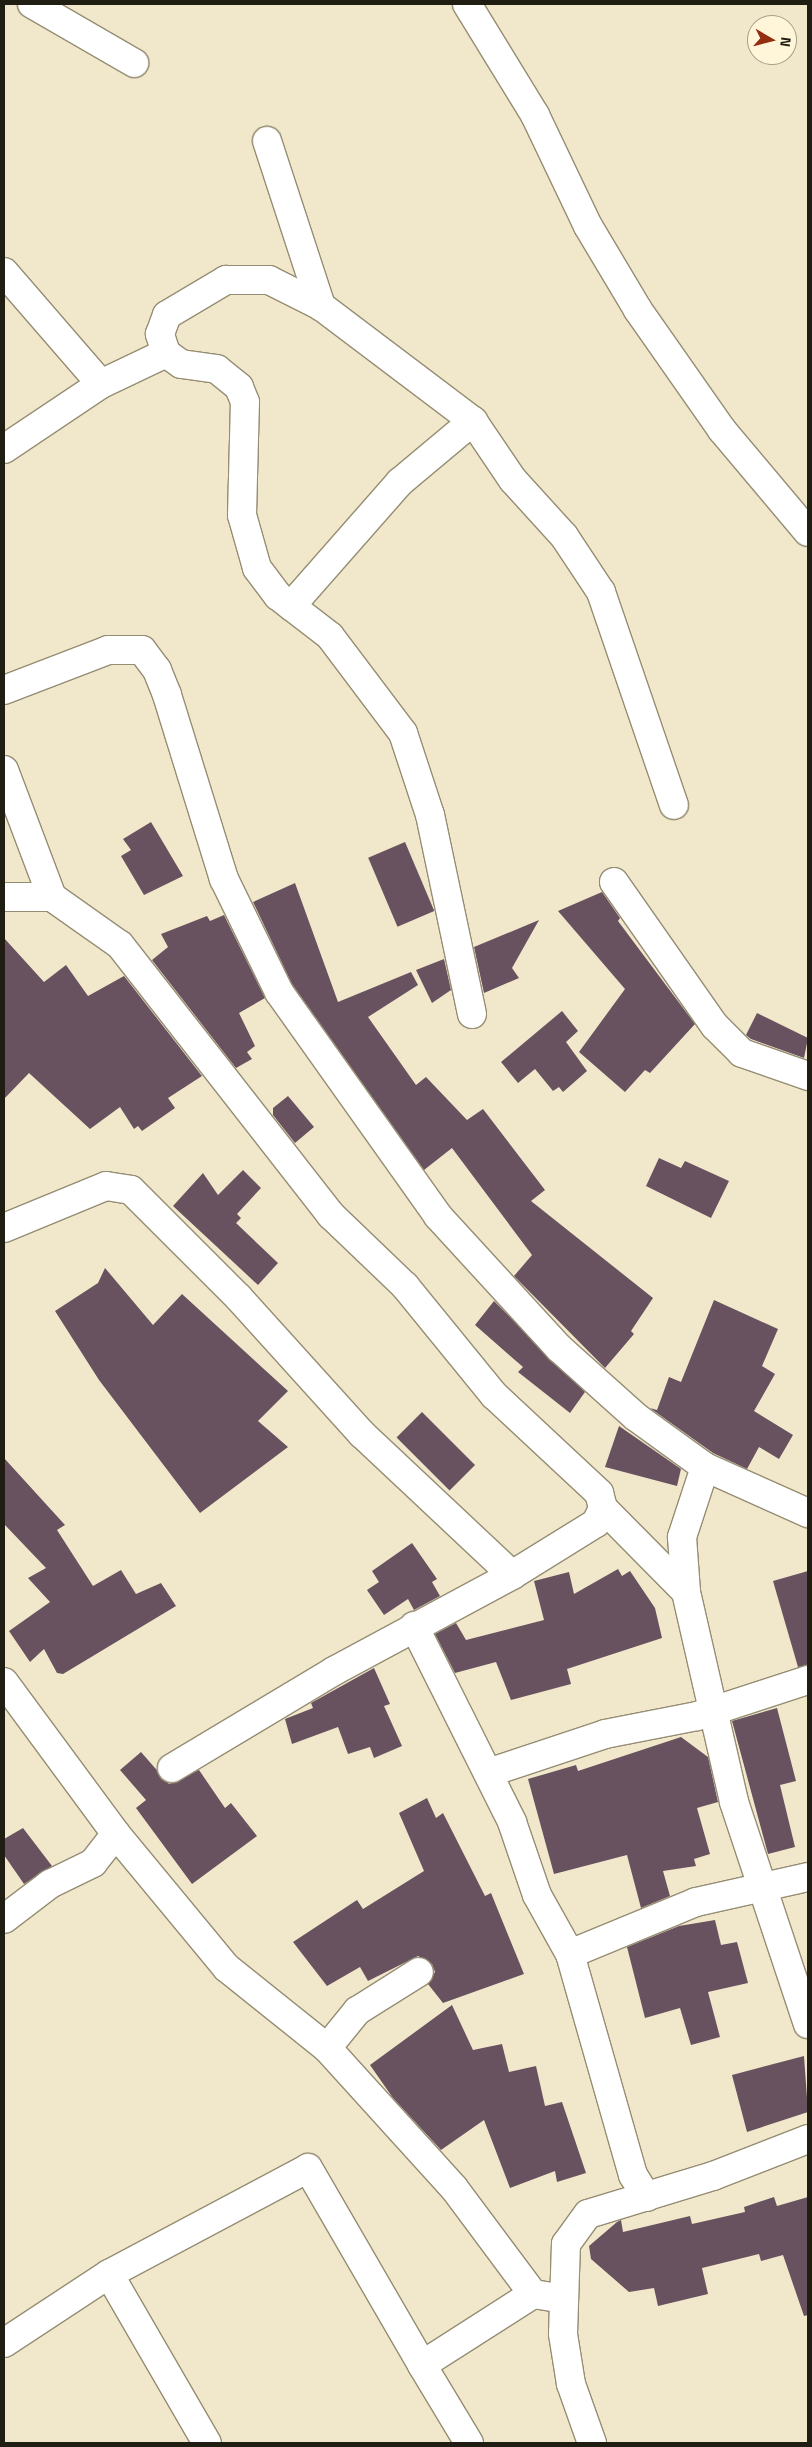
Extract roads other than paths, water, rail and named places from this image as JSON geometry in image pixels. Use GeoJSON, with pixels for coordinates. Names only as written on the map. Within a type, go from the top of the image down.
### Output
{"type":"FeatureCollection","features":[{"type":"Feature","properties":{"kind":"street"},"geometry":{"type":"LineString","coordinates":[[32,4],[134,63]]}},
{"type":"Feature","properties":{"kind":"street"},"geometry":{"type":"LineString","coordinates":[[467,4],[534,115],[588,226],[638,310],[722,430],[808,532]]}},
{"type":"Feature","properties":{"kind":"street"},"geometry":{"type":"LineString","coordinates":[[267,141],[321,306]]}},
{"type":"Feature","properties":{"kind":"street"},"geometry":{"type":"LineString","coordinates":[[4,272],[101,384]]}},
{"type":"Feature","properties":{"kind":"street"},"geometry":{"type":"LineString","coordinates":[[472,1014],[430,815],[403,733],[330,636],[291,606],[257,568],[244,534],[247,418],[239,387],[216,369],[181,364],[166,353],[160,334],[167,315],[226,280],[269,280],[321,306],[473,421],[513,480],[564,536],[601,592],[674,805]]}},
{"type":"Feature","properties":{"kind":"street"},"geometry":{"type":"LineString","coordinates":[[4,449],[101,384],[166,353]]}},
{"type":"Feature","properties":{"kind":"street"},"geometry":{"type":"LineString","coordinates":[[291,606],[400,482],[473,421]]}},
{"type":"Feature","properties":{"kind":"street"},"geometry":{"type":"LineString","coordinates":[[4,690],[108,650],[142,650],[157,670],[167,695],[224,879],[279,992],[322,1058],[438,1216],[559,1348],[636,1417],[705,1467],[808,1513]]}},
{"type":"Feature","properties":{"kind":"street"},"geometry":{"type":"LineString","coordinates":[[4,770],[52,897]]}},
{"type":"Feature","properties":{"kind":"street"},"geometry":{"type":"LineString","coordinates":[[614,882],[715,1026],[742,1053],[808,1076]]}},
{"type":"Feature","properties":{"kind":"street"},"geometry":{"type":"LineString","coordinates":[[4,896],[52,897],[120,944],[330,1215],[405,1286],[494,1395],[599,1493],[603,1508],[686,1592]]}},
{"type":"Feature","properties":{"kind":"street"},"geometry":{"type":"LineString","coordinates":[[4,1228],[106,1186],[130,1190],[240,1298],[362,1434],[512,1575]]}},
{"type":"Feature","properties":{"kind":"street"},"geometry":{"type":"LineString","coordinates":[[705,1467],[682,1537],[686,1592],[710,1708],[734,1802],[765,1889],[808,2024]]}},
{"type":"Feature","properties":{"kind":"street"},"geometry":{"type":"LineString","coordinates":[[172,1768],[334,1671],[385,1647],[414,1626],[512,1575],[596,1523],[603,1508]]}},
{"type":"Feature","properties":{"kind":"street"},"geometry":{"type":"LineString","coordinates":[[414,1626],[433,1671],[512,1822],[537,1895],[570,1954],[633,2175],[647,2197]]}},
{"type":"Feature","properties":{"kind":"street"},"geometry":{"type":"LineString","coordinates":[[488,1773],[605,1734],[696,1716],[710,1708],[808,1680]]}},
{"type":"Feature","properties":{"kind":"street"},"geometry":{"type":"LineString","coordinates":[[4,1682],[116,1834],[227,1968],[327,2048],[454,2188],[533,2294]]}},
{"type":"Feature","properties":{"kind":"street"},"geometry":{"type":"LineString","coordinates":[[4,1919],[50,1884],[93,1863],[116,1834]]}},
{"type":"Feature","properties":{"kind":"street"},"geometry":{"type":"LineString","coordinates":[[570,1954],[696,1902],[765,1889],[808,1877]]}},
{"type":"Feature","properties":{"kind":"street"},"geometry":{"type":"LineString","coordinates":[[327,2048],[357,2011],[419,1972]]}},
{"type":"Feature","properties":{"kind":"street"},"geometry":{"type":"LineString","coordinates":[[592,2443],[571,2384],[563,2299],[566,2244],[588,2214],[647,2197],[808,2139]]}},
{"type":"Feature","properties":{"kind":"street"},"geometry":{"type":"LineString","coordinates":[[4,2343],[109,2274],[308,2168],[469,2443]]}},
{"type":"Feature","properties":{"kind":"street"},"geometry":{"type":"LineString","coordinates":[[109,2274],[207,2443]]}},
{"type":"Feature","properties":{"kind":"street"},"geometry":{"type":"LineString","coordinates":[[422,2365],[533,2294],[563,2299]]}}]}
